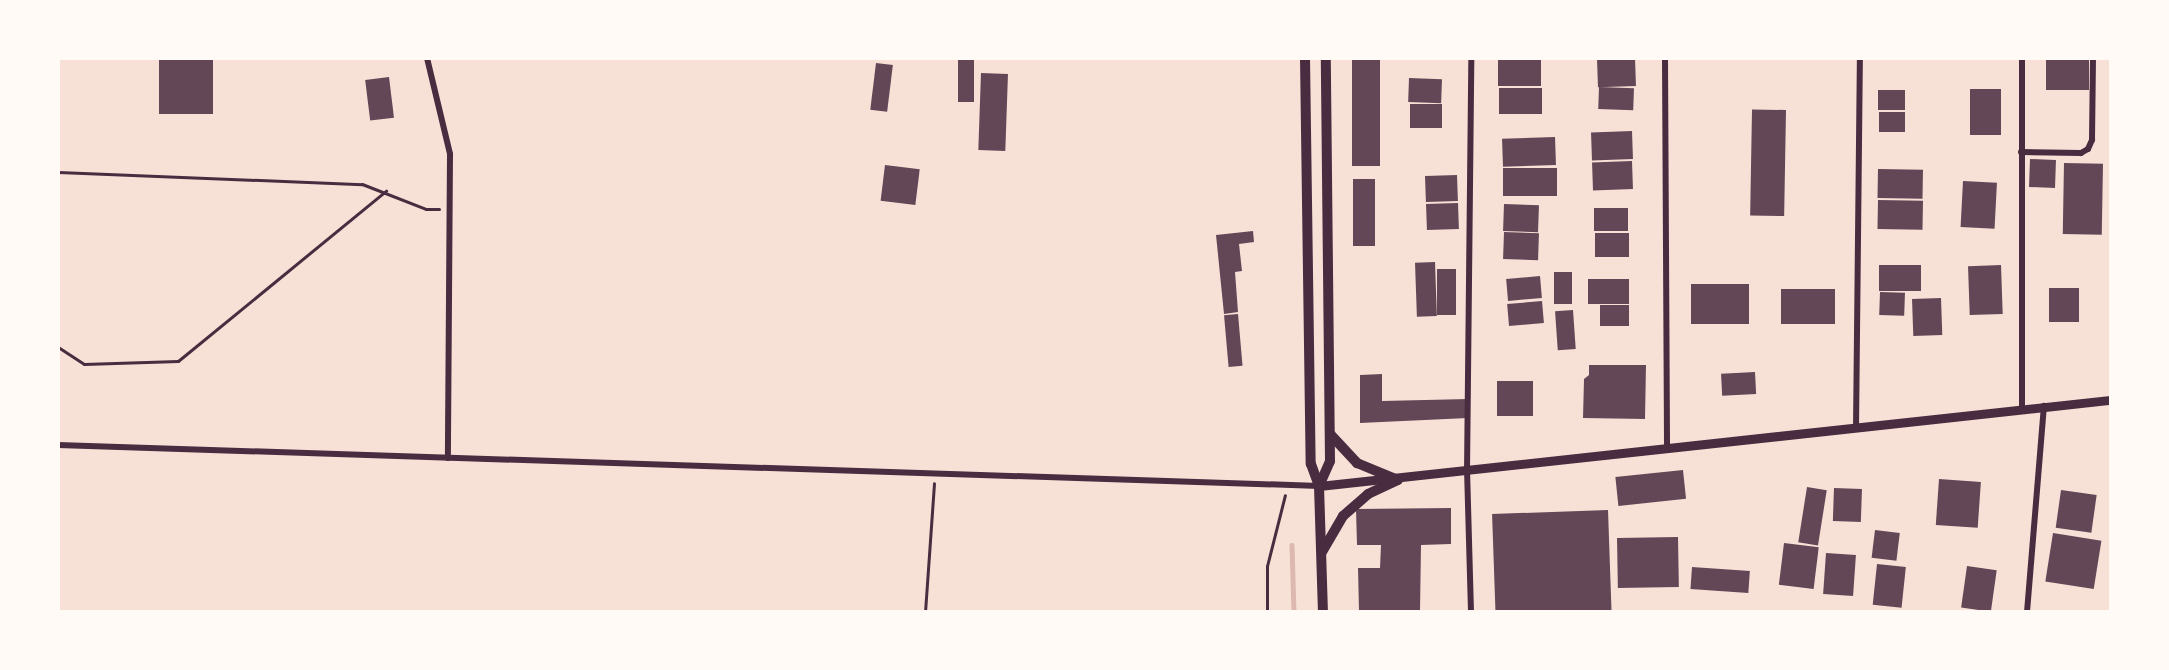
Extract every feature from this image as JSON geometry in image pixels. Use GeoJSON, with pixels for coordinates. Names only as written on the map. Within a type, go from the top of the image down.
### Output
{"type":"FeatureCollection","features":[{"type":"Feature","properties":{"kind":"main road"},"geometry":{"type":"LineString","coordinates":[[1305,58],[1311,464],[1319,486],[1323,612]]}},
{"type":"Feature","properties":{"kind":"main road"},"geometry":{"type":"LineString","coordinates":[[1319,486],[1330,461],[1326,58]]}},
{"type":"Feature","properties":{"kind":"main road"},"geometry":{"type":"LineString","coordinates":[[1329,434],[1357,463],[1398,480]]}},
{"type":"Feature","properties":{"kind":"main road"},"geometry":{"type":"LineString","coordinates":[[1321,555],[1343,516],[1368,494],[1398,480]]}},
{"type":"Feature","properties":{"kind":"street"},"geometry":{"type":"LineString","coordinates":[[427,58],[450,154],[448,458]]}},
{"type":"Feature","properties":{"kind":"street"},"geometry":{"type":"LineString","coordinates":[[1471,58],[1467,472],[1471,612]]}},
{"type":"Feature","properties":{"kind":"street"},"geometry":{"type":"LineString","coordinates":[[1665,58],[1667,450]]}},
{"type":"Feature","properties":{"kind":"street"},"geometry":{"type":"LineString","coordinates":[[1856,429],[1860,58]]}},
{"type":"Feature","properties":{"kind":"street"},"geometry":{"type":"LineString","coordinates":[[2022,58],[2022,408]]}},
{"type":"Feature","properties":{"kind":"street"},"geometry":{"type":"LineString","coordinates":[[2021,152],[2081,153],[2088,149],[2092,140],[2093,58]]}},
{"type":"Feature","properties":{"kind":"street"},"geometry":{"type":"LineString","coordinates":[[58,445],[1287,488],[1398,480],[1856,429],[2022,408],[2110,400]]}},
{"type":"Feature","properties":{"kind":"street"},"geometry":{"type":"LineString","coordinates":[[2027,612],[2044,406]]}},
{"type":"Feature","properties":{"kind":"path"},"geometry":{"type":"LineString","coordinates":[[58,172],[362,184],[386,191],[426,209],[448,209]]}},
{"type":"Feature","properties":{"kind":"path"},"geometry":{"type":"LineString","coordinates":[[58,347],[84,364],[178,361],[386,191]]}},
{"type":"Feature","properties":{"kind":"path"},"geometry":{"type":"LineString","coordinates":[[925,612],[935,475]]}},
{"type":"Feature","properties":{"kind":"path"},"geometry":{"type":"LineString","coordinates":[[1267,612],[1267,566],[1287,488]]}},
{"type":"Feature","properties":{"kind":"building"},"geometry":{"type":"Polygon","coordinates":[[[159,58],[213,58],[213,114],[159,114],[159,58]]]}},
{"type":"Feature","properties":{"kind":"building"},"geometry":{"type":"Polygon","coordinates":[[[958,58],[974,58],[974,102],[958,102],[958,58]]]}},
{"type":"Feature","properties":{"kind":"building"},"geometry":{"type":"Polygon","coordinates":[[[1352,58],[1380,58],[1380,166],[1352,166],[1352,58]]]}},
{"type":"Feature","properties":{"kind":"building"},"geometry":{"type":"Polygon","coordinates":[[[1635,58],[1636,86],[1598,87],[1597,59],[1635,58]]]}},
{"type":"Feature","properties":{"kind":"building"},"geometry":{"type":"Polygon","coordinates":[[[2046,58],[2089,58],[2089,90],[2046,90],[2046,58]]]}},
{"type":"Feature","properties":{"kind":"building"},"geometry":{"type":"Polygon","coordinates":[[[1498,60],[1541,60],[1541,86],[1498,86],[1498,60]]]}},
{"type":"Feature","properties":{"kind":"building"},"geometry":{"type":"Polygon","coordinates":[[[876,63],[893,65],[887,112],[870,110],[876,63]]]}},
{"type":"Feature","properties":{"kind":"building"},"geometry":{"type":"Polygon","coordinates":[[[981,73],[1008,74],[1005,151],[978,150],[981,73]]]}},
{"type":"Feature","properties":{"kind":"building"},"geometry":{"type":"Polygon","coordinates":[[[389,77],[394,118],[370,121],[365,80],[389,77]]]}},
{"type":"Feature","properties":{"kind":"building"},"geometry":{"type":"Polygon","coordinates":[[[1409,78],[1442,79],[1441,103],[1408,102],[1409,78]]]}},
{"type":"Feature","properties":{"kind":"building"},"geometry":{"type":"Polygon","coordinates":[[[1599,87],[1634,88],[1633,110],[1598,109],[1599,87]]]}},
{"type":"Feature","properties":{"kind":"building"},"geometry":{"type":"Polygon","coordinates":[[[1499,88],[1542,88],[1542,114],[1499,114],[1499,88]]]}},
{"type":"Feature","properties":{"kind":"building"},"geometry":{"type":"Polygon","coordinates":[[[1970,89],[2001,89],[2001,135],[1970,135],[1970,89]]]}},
{"type":"Feature","properties":{"kind":"building"},"geometry":{"type":"Polygon","coordinates":[[[1878,90],[1905,90],[1905,110],[1878,110],[1878,90]]]}},
{"type":"Feature","properties":{"kind":"building"},"geometry":{"type":"Polygon","coordinates":[[[1410,104],[1442,104],[1442,128],[1410,128],[1410,104]]]}},
{"type":"Feature","properties":{"kind":"building"},"geometry":{"type":"Polygon","coordinates":[[[1752,109],[1786,110],[1784,216],[1750,215],[1752,109]]]}},
{"type":"Feature","properties":{"kind":"building"},"geometry":{"type":"Polygon","coordinates":[[[1879,112],[1905,112],[1905,132],[1879,132],[1879,112]]]}},
{"type":"Feature","properties":{"kind":"building"},"geometry":{"type":"Polygon","coordinates":[[[1632,131],[1633,159],[1592,160],[1591,132],[1632,131]]]}},
{"type":"Feature","properties":{"kind":"building"},"geometry":{"type":"Polygon","coordinates":[[[1555,137],[1556,165],[1503,167],[1502,139],[1555,137]]]}},
{"type":"Feature","properties":{"kind":"building"},"geometry":{"type":"Polygon","coordinates":[[[2030,159],[2056,160],[2055,188],[2029,187],[2030,159]]]}},
{"type":"Feature","properties":{"kind":"building"},"geometry":{"type":"Polygon","coordinates":[[[1632,161],[1633,189],[1593,190],[1592,162],[1632,161]]]}},
{"type":"Feature","properties":{"kind":"building"},"geometry":{"type":"Polygon","coordinates":[[[2064,163],[2103,164],[2102,235],[2063,234],[2064,163]]]}},
{"type":"Feature","properties":{"kind":"building"},"geometry":{"type":"Polygon","coordinates":[[[885,165],[920,169],[915,205],[881,201],[885,165]]]}},
{"type":"Feature","properties":{"kind":"building"},"geometry":{"type":"Polygon","coordinates":[[[1503,168],[1557,168],[1557,196],[1503,196],[1503,168]]]}},
{"type":"Feature","properties":{"kind":"building"},"geometry":{"type":"Polygon","coordinates":[[[1878,169],[1923,170],[1922,199],[1877,198],[1878,169]]]}},
{"type":"Feature","properties":{"kind":"building"},"geometry":{"type":"Polygon","coordinates":[[[1457,175],[1458,201],[1426,202],[1425,176],[1457,175]]]}},
{"type":"Feature","properties":{"kind":"building"},"geometry":{"type":"Polygon","coordinates":[[[1353,179],[1375,179],[1375,246],[1353,246],[1353,179]]]}},
{"type":"Feature","properties":{"kind":"building"},"geometry":{"type":"Polygon","coordinates":[[[1963,181],[1997,183],[1995,229],[1961,227],[1963,181]]]}},
{"type":"Feature","properties":{"kind":"building"},"geometry":{"type":"Polygon","coordinates":[[[1878,200],[1923,201],[1922,230],[1877,229],[1878,200]]]}},
{"type":"Feature","properties":{"kind":"building"},"geometry":{"type":"Polygon","coordinates":[[[1458,203],[1459,229],[1427,230],[1426,204],[1458,203]]]}},
{"type":"Feature","properties":{"kind":"building"},"geometry":{"type":"Polygon","coordinates":[[[1504,204],[1539,205],[1538,232],[1503,231],[1504,204]]]}},
{"type":"Feature","properties":{"kind":"building"},"geometry":{"type":"Polygon","coordinates":[[[1594,208],[1628,208],[1628,231],[1594,231],[1594,208]]]}},
{"type":"Feature","properties":{"kind":"building"},"geometry":{"type":"Polygon","coordinates":[[[1253,231],[1254,242],[1239,244],[1242,271],[1235,272],[1238,312],[1224,314],[1216,235],[1253,231]]]}},
{"type":"Feature","properties":{"kind":"building"},"geometry":{"type":"Polygon","coordinates":[[[1504,232],[1539,233],[1538,260],[1503,259],[1504,232]]]}},
{"type":"Feature","properties":{"kind":"building"},"geometry":{"type":"Polygon","coordinates":[[[1595,233],[1629,233],[1629,257],[1595,257],[1595,233]]]}},
{"type":"Feature","properties":{"kind":"building"},"geometry":{"type":"Polygon","coordinates":[[[1435,262],[1437,316],[1417,317],[1415,263],[1435,262]]]}},
{"type":"Feature","properties":{"kind":"building"},"geometry":{"type":"Polygon","coordinates":[[[1879,265],[1921,265],[1921,291],[1879,291],[1879,265]]]}},
{"type":"Feature","properties":{"kind":"building"},"geometry":{"type":"Polygon","coordinates":[[[2001,265],[2003,314],[1970,315],[1968,266],[2001,265]]]}},
{"type":"Feature","properties":{"kind":"building"},"geometry":{"type":"Polygon","coordinates":[[[1437,269],[1456,269],[1456,315],[1437,315],[1437,269]]]}},
{"type":"Feature","properties":{"kind":"building"},"geometry":{"type":"Polygon","coordinates":[[[1554,272],[1572,272],[1572,304],[1554,304],[1554,272]]]}},
{"type":"Feature","properties":{"kind":"building"},"geometry":{"type":"Polygon","coordinates":[[[1540,276],[1542,298],[1508,301],[1506,279],[1540,276]]]}},
{"type":"Feature","properties":{"kind":"building"},"geometry":{"type":"Polygon","coordinates":[[[1588,279],[1629,279],[1629,304],[1588,304],[1588,279]]]}},
{"type":"Feature","properties":{"kind":"building"},"geometry":{"type":"Polygon","coordinates":[[[1691,284],[1749,284],[1749,324],[1691,324],[1691,284]]]}},
{"type":"Feature","properties":{"kind":"building"},"geometry":{"type":"Polygon","coordinates":[[[2049,288],[2079,288],[2079,322],[2049,322],[2049,288]]]}},
{"type":"Feature","properties":{"kind":"building"},"geometry":{"type":"Polygon","coordinates":[[[1781,289],[1835,289],[1835,324],[1781,324],[1781,289]]]}},
{"type":"Feature","properties":{"kind":"building"},"geometry":{"type":"Polygon","coordinates":[[[1880,292],[1905,293],[1904,316],[1879,315],[1880,292]]]}},
{"type":"Feature","properties":{"kind":"building"},"geometry":{"type":"Polygon","coordinates":[[[1941,298],[1942,335],[1913,336],[1912,299],[1941,298]]]}},
{"type":"Feature","properties":{"kind":"building"},"geometry":{"type":"Polygon","coordinates":[[[1542,301],[1544,323],[1509,326],[1507,304],[1542,301]]]}},
{"type":"Feature","properties":{"kind":"building"},"geometry":{"type":"Polygon","coordinates":[[[1600,305],[1629,305],[1629,326],[1600,326],[1600,305]]]}},
{"type":"Feature","properties":{"kind":"building"},"geometry":{"type":"Polygon","coordinates":[[[1573,310],[1576,349],[1558,350],[1555,311],[1573,310]]]}},
{"type":"Feature","properties":{"kind":"building"},"geometry":{"type":"Polygon","coordinates":[[[1238,314],[1243,366],[1229,367],[1224,315],[1238,314]]]}},
{"type":"Feature","properties":{"kind":"building"},"geometry":{"type":"Polygon","coordinates":[[[1589,365],[1646,365],[1645,419],[1583,418],[1584,379],[1589,375],[1589,365]]]}},
{"type":"Feature","properties":{"kind":"building"},"geometry":{"type":"Polygon","coordinates":[[[1755,372],[1756,394],[1722,396],[1721,374],[1755,372]]]}},
{"type":"Feature","properties":{"kind":"building"},"geometry":{"type":"Polygon","coordinates":[[[1382,374],[1382,401],[1468,399],[1468,418],[1360,423],[1360,375],[1382,374]]]}},
{"type":"Feature","properties":{"kind":"building"},"geometry":{"type":"Polygon","coordinates":[[[1497,381],[1533,381],[1533,416],[1497,416],[1497,381]]]}},
{"type":"Feature","properties":{"kind":"building"},"geometry":{"type":"Polygon","coordinates":[[[1683,470],[1686,499],[1618,506],[1615,477],[1683,470]]]}},
{"type":"Feature","properties":{"kind":"building"},"geometry":{"type":"Polygon","coordinates":[[[1939,479],[1981,482],[1978,528],[1936,525],[1939,479]]]}},
{"type":"Feature","properties":{"kind":"building"},"geometry":{"type":"Polygon","coordinates":[[[1807,487],[1827,490],[1818,545],[1798,542],[1807,487]]]}},
{"type":"Feature","properties":{"kind":"building"},"geometry":{"type":"Polygon","coordinates":[[[1834,488],[1862,489],[1861,522],[1833,521],[1834,488]]]}},
{"type":"Feature","properties":{"kind":"building"},"geometry":{"type":"Polygon","coordinates":[[[2061,490],[2097,495],[2091,533],[2056,528],[2061,490]]]}},
{"type":"Feature","properties":{"kind":"building"},"geometry":{"type":"Polygon","coordinates":[[[1451,508],[1451,544],[1421,545],[1420,611],[1359,611],[1358,568],[1380,568],[1381,545],[1357,545],[1356,509],[1451,508]]]}},
{"type":"Feature","properties":{"kind":"building"},"geometry":{"type":"Polygon","coordinates":[[[1608,510],[1612,612],[1495,612],[1492,514],[1608,510]]]}},
{"type":"Feature","properties":{"kind":"building"},"geometry":{"type":"Polygon","coordinates":[[[1875,530],[1900,533],[1896,561],[1872,558],[1875,530]]]}},
{"type":"Feature","properties":{"kind":"building"},"geometry":{"type":"Polygon","coordinates":[[[2053,533],[2101,541],[2094,589],[2045,581],[2053,533]]]}},
{"type":"Feature","properties":{"kind":"building"},"geometry":{"type":"Polygon","coordinates":[[[1678,537],[1679,587],[1618,588],[1617,538],[1678,537]]]}},
{"type":"Feature","properties":{"kind":"building"},"geometry":{"type":"Polygon","coordinates":[[[1784,543],[1819,547],[1814,589],[1779,585],[1784,543]]]}},
{"type":"Feature","properties":{"kind":"building"},"geometry":{"type":"Polygon","coordinates":[[[1826,553],[1856,555],[1853,596],[1823,594],[1826,553]]]}},
{"type":"Feature","properties":{"kind":"building"},"geometry":{"type":"Polygon","coordinates":[[[1877,564],[1906,567],[1902,608],[1873,605],[1877,564]]]}},
{"type":"Feature","properties":{"kind":"building"},"geometry":{"type":"Polygon","coordinates":[[[1967,566],[1997,570],[1991,612],[1961,608],[1967,566]]]}},
{"type":"Feature","properties":{"kind":"building"},"geometry":{"type":"Polygon","coordinates":[[[1692,567],[1750,571],[1748,593],[1690,589],[1692,567]]]}},
{"type":"Feature","properties":{"kind":"waterway"},"geometry":{"type":"LineString","coordinates":[[1292,545],[1294,612]]}}]}
